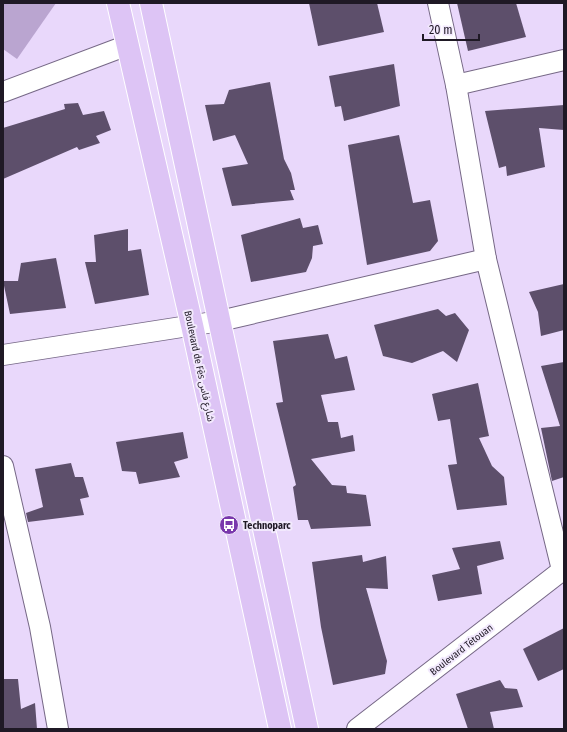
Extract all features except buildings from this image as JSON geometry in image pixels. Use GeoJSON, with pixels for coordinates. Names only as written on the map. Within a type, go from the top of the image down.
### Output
{"type":"FeatureCollection","features":[{"type":"Feature","properties":{"kind":"main road","name":"Boulevard de Fès شارع فاس"},"geometry":{"type":"LineString","coordinates":[[118,3],[192,325],[280,729]]}},
{"type":"Feature","properties":{"kind":"main road"},"geometry":{"type":"LineString","coordinates":[[151,3],[307,729]]}},
{"type":"Feature","properties":{"kind":"street"},"geometry":{"type":"LineString","coordinates":[[438,3],[456,85],[486,259],[563,569]]}},
{"type":"Feature","properties":{"kind":"street"},"geometry":{"type":"LineString","coordinates":[[3,92],[128,45]]}},
{"type":"Feature","properties":{"kind":"street"},"geometry":{"type":"LineString","coordinates":[[456,85],[564,60]]}},
{"type":"Feature","properties":{"kind":"street"},"geometry":{"type":"LineString","coordinates":[[3,355],[220,321],[486,259]]}},
{"type":"Feature","properties":{"kind":"street"},"geometry":{"type":"LineString","coordinates":[[3,466],[40,627],[58,729]]}},
{"type":"Feature","properties":{"kind":"street","name":"Boulevard Tétouan"},"geometry":{"type":"LineString","coordinates":[[357,729],[563,569]]}},
{"type":"Feature","properties":{"kind":"shaded area"},"geometry":{"type":"Polygon","coordinates":[[[3,3],[56,3],[17,59],[3,49],[3,3]]]}},
{"type":"Feature","properties":{"kind":"place","name":"Technoparc"},"geometry":{"type":"Point","coordinates":[229,525]}}]}
